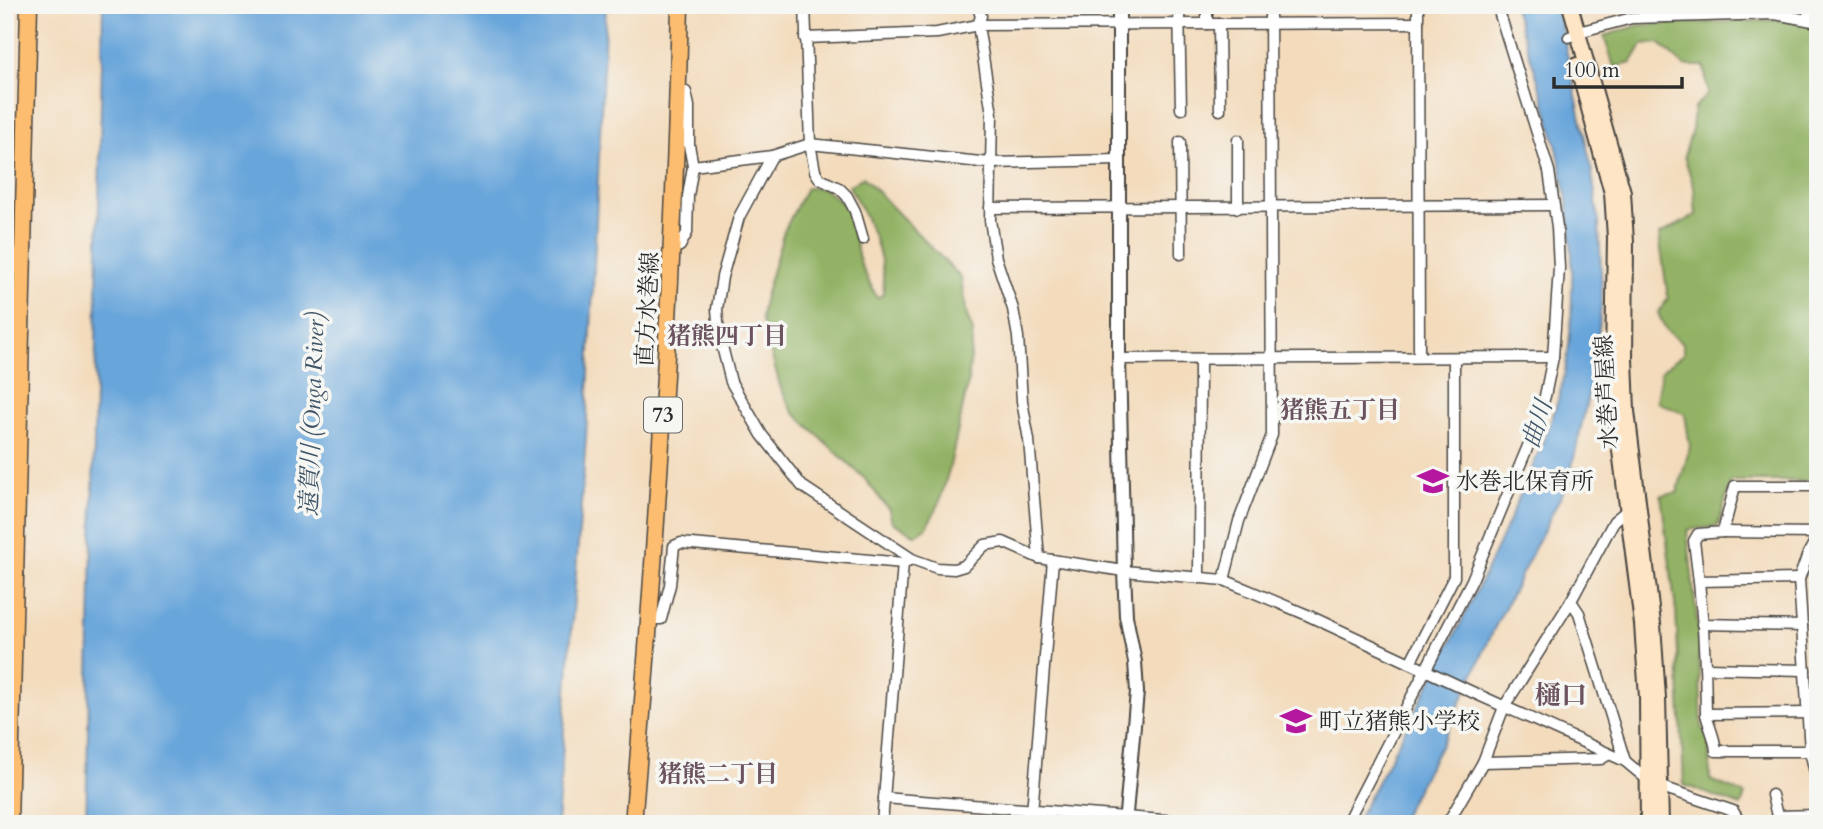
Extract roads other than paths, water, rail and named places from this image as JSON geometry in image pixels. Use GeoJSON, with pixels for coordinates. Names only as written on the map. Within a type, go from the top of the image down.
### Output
{"type":"FeatureCollection","features":[{"type":"Feature","properties":{"kind":"main road"},"geometry":{"type":"LineString","coordinates":[[9,824],[29,5]]}},
{"type":"Feature","properties":{"kind":"main road","name":"直方水巻線"},"geometry":{"type":"LineString","coordinates":[[633,824],[650,619],[673,249],[680,5]]}},
{"type":"Feature","properties":{"kind":"main road","name":"水巻芦屋線"},"geometry":{"type":"LineString","coordinates":[[1560,5],[1574,35]]}},
{"type":"Feature","properties":{"kind":"main road","name":"水巻芦屋線"},"geometry":{"type":"LineString","coordinates":[[1570,5],[1574,35],[1612,192],[1615,237],[1615,411],[1633,507],[1654,784],[1661,824]]}},
{"type":"Feature","properties":{"kind":"main road","name":"水巻芦屋線"},"geometry":{"type":"LineString","coordinates":[[1648,824],[1654,784]]}},
{"type":"Feature","properties":{"kind":"street"},"geometry":{"type":"LineString","coordinates":[[805,5],[810,144],[815,171],[820,179],[839,188],[847,196],[855,211],[863,239]]}},
{"type":"Feature","properties":{"kind":"street"},"geometry":{"type":"LineString","coordinates":[[977,5],[981,16],[978,25],[992,114],[990,220],[996,258],[1013,309],[1018,337],[1039,558]]}},
{"type":"Feature","properties":{"kind":"street"},"geometry":{"type":"LineString","coordinates":[[1119,5],[1119,359],[1124,571],[1126,616],[1135,662],[1137,692],[1125,820]]}},
{"type":"Feature","properties":{"kind":"street"},"geometry":{"type":"LineString","coordinates":[[1179,5],[1181,109]]}},
{"type":"Feature","properties":{"kind":"street"},"geometry":{"type":"LineString","coordinates":[[1207,5],[1207,24]]}},
{"type":"Feature","properties":{"kind":"street"},"geometry":{"type":"LineString","coordinates":[[1224,580],[1238,521],[1272,435],[1270,5]]}},
{"type":"Feature","properties":{"kind":"street"},"geometry":{"type":"LineString","coordinates":[[1418,5],[1419,357]]}},
{"type":"Feature","properties":{"kind":"street"},"geometry":{"type":"LineString","coordinates":[[1346,824],[1472,580],[1533,434],[1553,357],[1559,268],[1557,227],[1549,171],[1497,5]]}},
{"type":"Feature","properties":{"kind":"street"},"geometry":{"type":"LineString","coordinates":[[1574,35],[1632,18],[1775,14],[1813,21],[1809,5]]}},
{"type":"Feature","properties":{"kind":"street"},"geometry":{"type":"LineString","coordinates":[[805,38],[937,33],[978,25],[1418,23]]}},
{"type":"Feature","properties":{"kind":"street"},"geometry":{"type":"LineString","coordinates":[[1219,24],[1220,110]]}},
{"type":"Feature","properties":{"kind":"street"},"geometry":{"type":"LineString","coordinates":[[673,249],[680,246],[687,233],[688,195],[693,166],[689,145],[689,106],[686,92],[678,88]]}},
{"type":"Feature","properties":{"kind":"street"},"geometry":{"type":"LineString","coordinates":[[1238,140],[1238,208]]}},
{"type":"Feature","properties":{"kind":"street"},"geometry":{"type":"LineString","coordinates":[[1180,142],[1181,254]]}},
{"type":"Feature","properties":{"kind":"street"},"geometry":{"type":"LineString","coordinates":[[693,166],[772,156],[810,144],[990,163],[1118,160]]}},
{"type":"Feature","properties":{"kind":"street"},"geometry":{"type":"LineString","coordinates":[[772,156],[739,217],[722,277],[717,309],[719,334],[731,382],[762,435],[802,486],[908,561]]}},
{"type":"Feature","properties":{"kind":"street"},"geometry":{"type":"LineString","coordinates":[[990,208],[1553,205]]}},
{"type":"Feature","properties":{"kind":"street"},"geometry":{"type":"LineString","coordinates":[[5,240],[22,278]]}},
{"type":"Feature","properties":{"kind":"street"},"geometry":{"type":"LineString","coordinates":[[1119,359],[1553,357]]}},
{"type":"Feature","properties":{"kind":"street"},"geometry":{"type":"LineString","coordinates":[[1410,663],[1454,577],[1454,358]]}},
{"type":"Feature","properties":{"kind":"street"},"geometry":{"type":"LineString","coordinates":[[1199,578],[1200,360]]}},
{"type":"Feature","properties":{"kind":"street"},"geometry":{"type":"LineString","coordinates":[[1723,532],[1735,486],[1818,486]]}},
{"type":"Feature","properties":{"kind":"street"},"geometry":{"type":"LineString","coordinates":[[1447,824],[1483,762],[1504,707],[1572,601],[1614,521],[1633,507]]}},
{"type":"Feature","properties":{"kind":"street"},"geometry":{"type":"LineString","coordinates":[[1810,751],[1716,751],[1715,738],[1706,713],[1706,668],[1693,541],[1698,534],[1723,532],[1818,535],[1799,579],[1810,751],[1818,785]]}},
{"type":"Feature","properties":{"kind":"street"},"geometry":{"type":"LineString","coordinates":[[650,619],[661,619],[670,586],[674,546],[681,542],[908,561],[954,569],[964,566],[985,545],[1003,542],[1039,558],[1124,571],[1224,580],[1305,614],[1625,761],[1654,784],[1733,811],[1741,824]]}},
{"type":"Feature","properties":{"kind":"street"},"geometry":{"type":"LineString","coordinates":[[1031,824],[1053,560]]}},
{"type":"Feature","properties":{"kind":"street"},"geometry":{"type":"LineString","coordinates":[[882,824],[908,561]]}},
{"type":"Feature","properties":{"kind":"street"},"geometry":{"type":"LineString","coordinates":[[1699,581],[1799,579]]}},
{"type":"Feature","properties":{"kind":"street"},"geometry":{"type":"LineString","coordinates":[[1572,601],[1579,612],[1625,761]]}},
{"type":"Feature","properties":{"kind":"street"},"geometry":{"type":"LineString","coordinates":[[1702,624],[1802,626]]}},
{"type":"Feature","properties":{"kind":"street"},"geometry":{"type":"LineString","coordinates":[[1706,668],[1805,670]]}},
{"type":"Feature","properties":{"kind":"street"},"geometry":{"type":"LineString","coordinates":[[1706,713],[1809,713]]}},
{"type":"Feature","properties":{"kind":"street"},"geometry":{"type":"LineString","coordinates":[[1483,762],[1601,758],[1609,754]]}},
{"type":"Feature","properties":{"kind":"street"},"geometry":{"type":"LineString","coordinates":[[1772,795],[1777,816],[1818,815]]}},
{"type":"Feature","properties":{"kind":"street"},"geometry":{"type":"LineString","coordinates":[[884,798],[1125,820],[1214,824]]}},
{"type":"Feature","properties":{"kind":"water","name":"遠賀川 (Onga River)"},"geometry":{"type":"Polygon","coordinates":[[[103,5],[606,5],[586,439],[557,824],[86,824],[103,5]]]}},
{"type":"Feature","properties":{"kind":"water"},"geometry":{"type":"Polygon","coordinates":[[[1513,5],[1550,5],[1559,16],[1591,166],[1599,223],[1602,295],[1596,361],[1569,480],[1494,629],[1441,745],[1398,824],[1355,824],[1480,584],[1547,432],[1564,376],[1572,310],[1572,247],[1568,211],[1563,176],[1546,107],[1513,5]]]}},
{"type":"Feature","properties":{"kind":"place","name":"水巻北保育所"},"geometry":{"type":"Point","coordinates":[1433,481]}},
{"type":"Feature","properties":{"kind":"place","name":"町立猪熊小学校"},"geometry":{"type":"Point","coordinates":[1296,721]}},
{"type":"Feature","properties":{"kind":"district","name":"猪熊四丁目"},"geometry":{"type":"Point","coordinates":[727,336]}},
{"type":"Feature","properties":{"kind":"district","name":"猪熊五丁目"},"geometry":{"type":"Point","coordinates":[1340,410]}},
{"type":"Feature","properties":{"kind":"district","name":"樋口"},"geometry":{"type":"Point","coordinates":[1561,695]}},
{"type":"Feature","properties":{"kind":"district","name":"猪熊二丁目"},"geometry":{"type":"Point","coordinates":[718,774]}},
{"type":"Feature","properties":{"kind":"water label","name":"曲川"},"geometry":{"type":"Point","coordinates":[1537,424]}}]}
